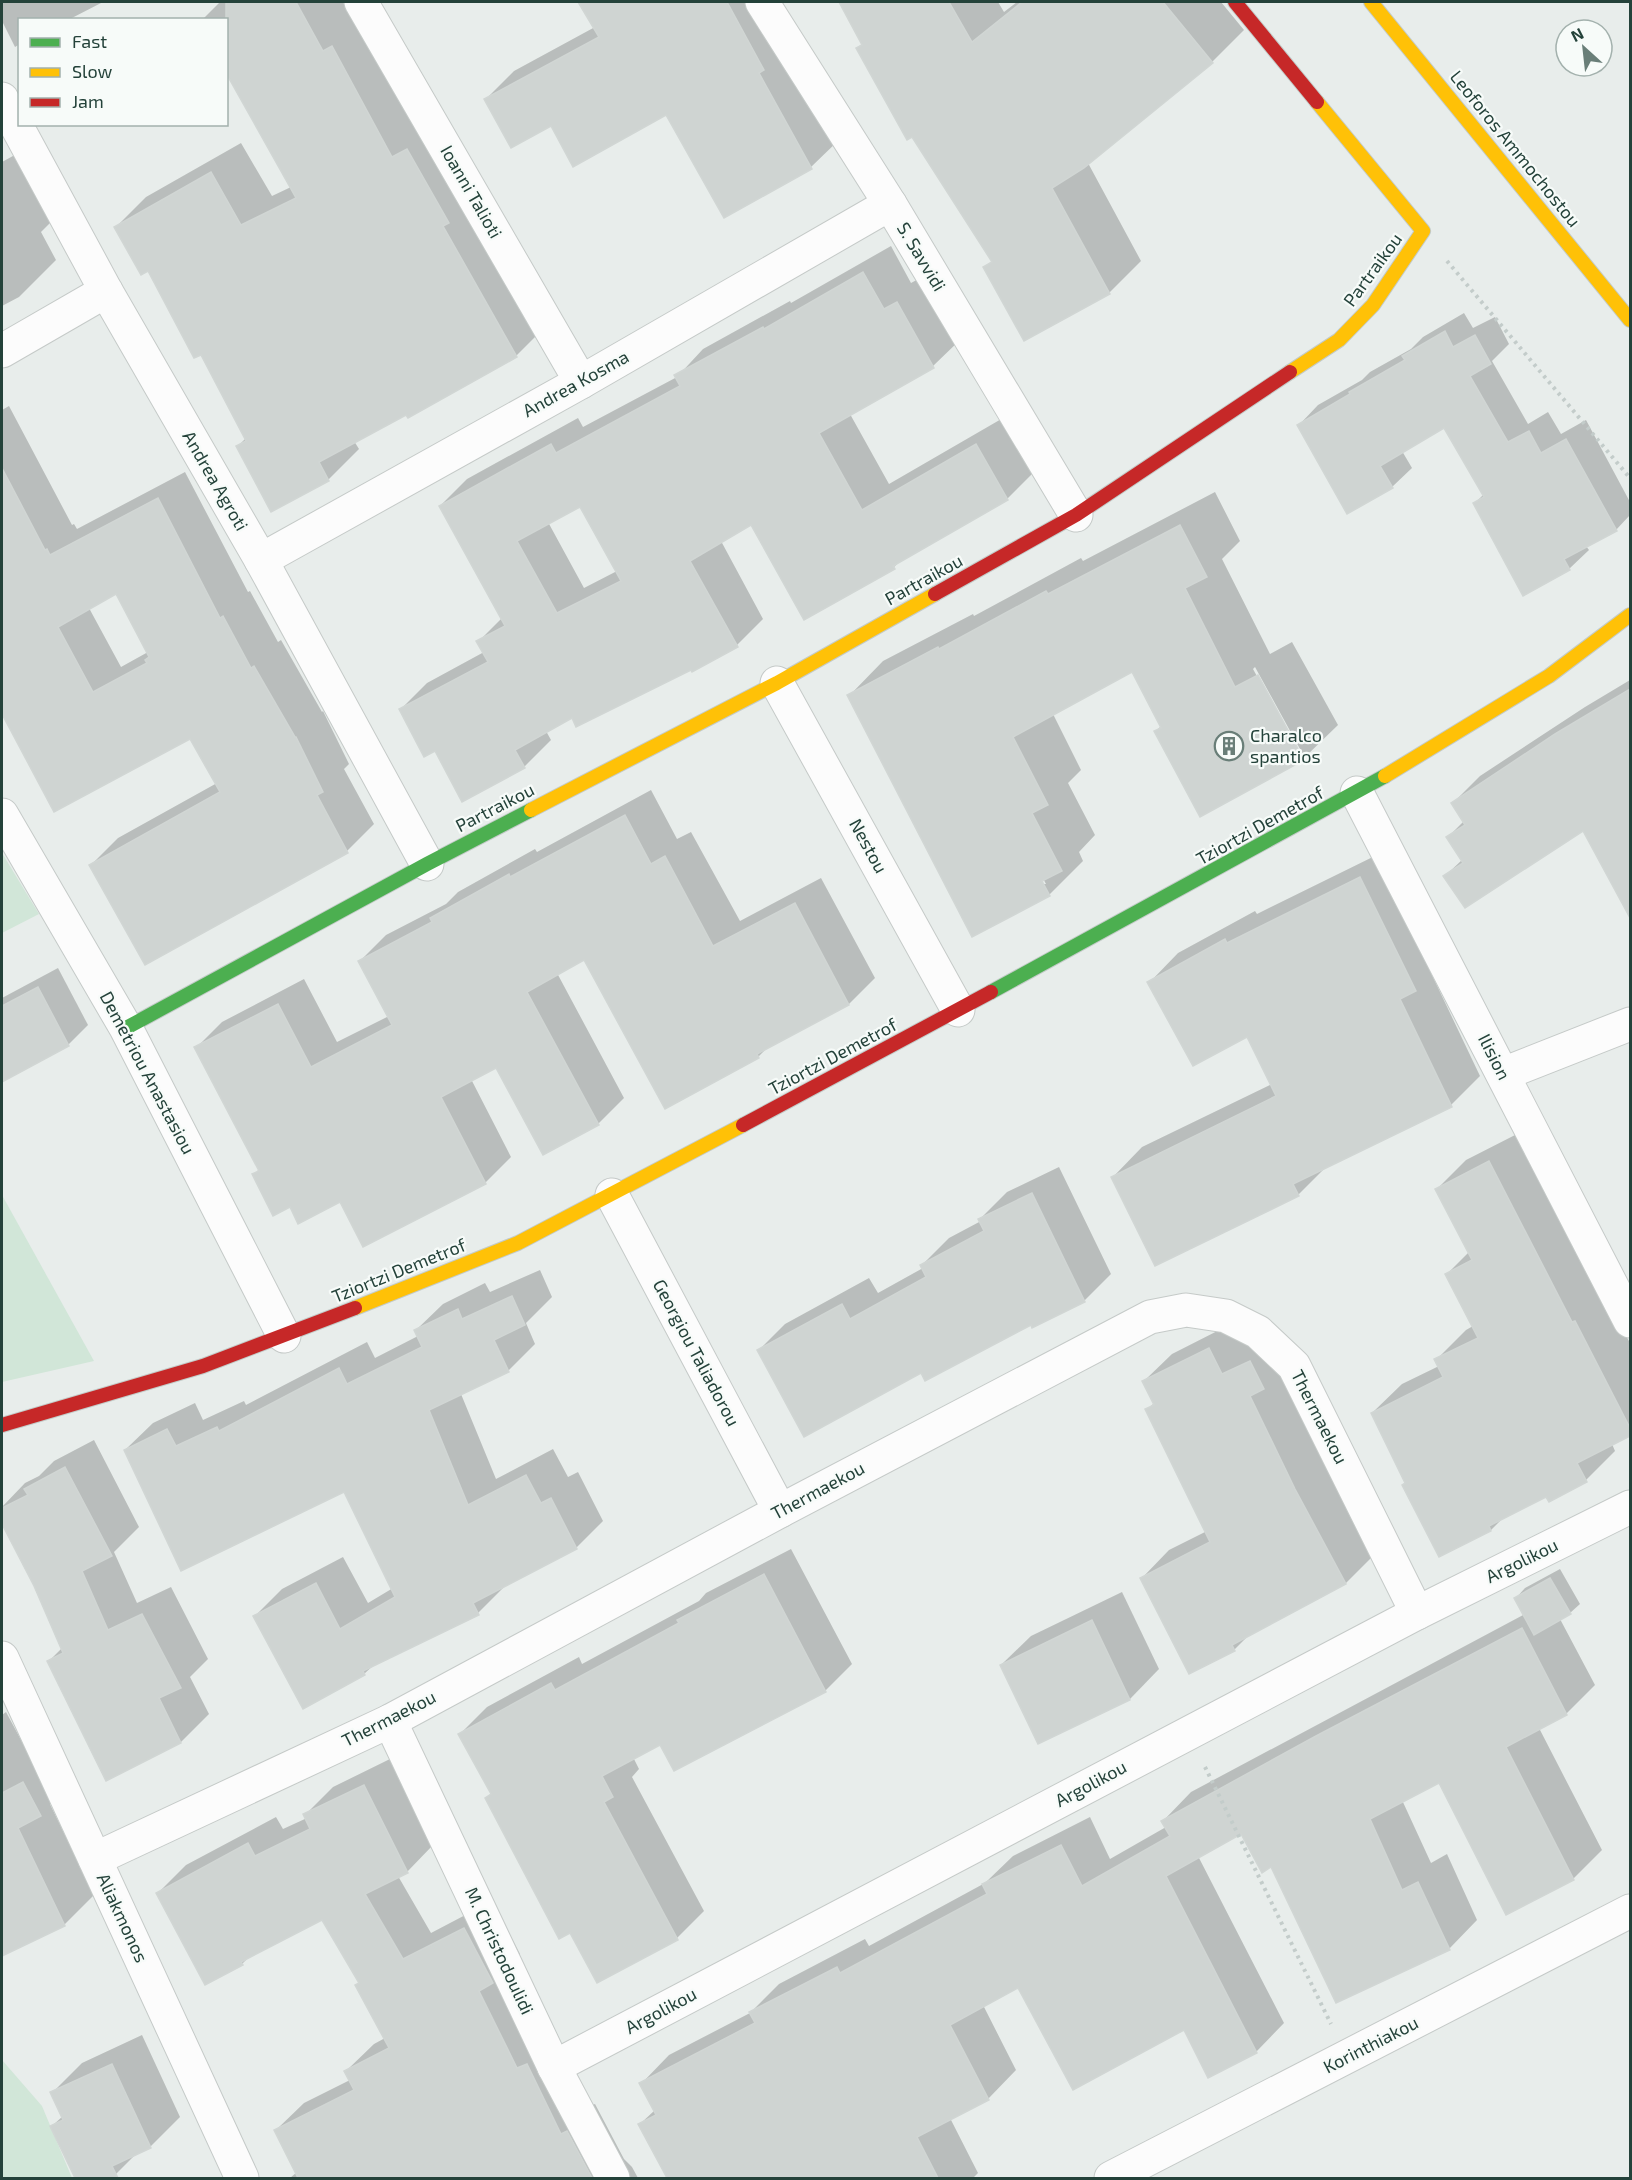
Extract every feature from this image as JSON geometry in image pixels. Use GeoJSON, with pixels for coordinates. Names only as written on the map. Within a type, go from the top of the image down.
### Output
{"type":"FeatureCollection","features":[{"type":"Feature","properties":{"kind":"street","name":"Ioanni Talioti"},"geometry":{"type":"LineString","coordinates":[[362,2],[581,382]]}},
{"type":"Feature","properties":{"kind":"street","name":"S. Savvidi"},"geometry":{"type":"LineString","coordinates":[[762,2],[890,204],[1076,515]]}},
{"type":"Feature","properties":{"kind":"street","name":"Partraikou"},"geometry":{"type":"LineString","coordinates":[[126,1028],[426,864],[777,683],[1076,515],[1339,340],[1373,305],[1423,231],[1235,2]]}},
{"type":"Feature","properties":{"kind":"street","name":"Leoforos Ammochostou"},"geometry":{"type":"LineString","coordinates":[[1371,2],[1630,320]]}},
{"type":"Feature","properties":{"kind":"street","name":"Andrea Agroti"},"geometry":{"type":"LineString","coordinates":[[2,99],[106,291],[261,560],[426,864]]}},
{"type":"Feature","properties":{"kind":"street","name":"Andrea Kosma"},"geometry":{"type":"LineString","coordinates":[[261,560],[581,382],[890,204]]}},
{"type":"Feature","properties":{"kind":"street"},"geometry":{"type":"LineString","coordinates":[[2,351],[106,291]]}},
{"type":"Feature","properties":{"kind":"street","name":"Tziortzi Demetrof"},"geometry":{"type":"LineString","coordinates":[[2,1425],[203,1366],[518,1243],[958,1010],[1357,793],[1549,676],[1630,615]]}},
{"type":"Feature","properties":{"kind":"street","name":"Nestou"},"geometry":{"type":"LineString","coordinates":[[777,683],[958,1010]]}},
{"type":"Feature","properties":{"kind":"street","name":"Ilision"},"geometry":{"type":"LineString","coordinates":[[1357,793],[1630,1321]]}},
{"type":"Feature","properties":{"kind":"street","name":"Demetriou Anastasiou"},"geometry":{"type":"LineString","coordinates":[[2,815],[126,1028],[284,1336]]}},
{"type":"Feature","properties":{"kind":"street"},"geometry":{"type":"LineString","coordinates":[[1503,1074],[1630,1024]]}},
{"type":"Feature","properties":{"kind":"street","name":"Georgiou Taliadorou"},"geometry":{"type":"LineString","coordinates":[[612,1195],[780,1510]]}},
{"type":"Feature","properties":{"kind":"street","name":"Thermaekou"},"geometry":{"type":"LineString","coordinates":[[95,1859],[390,1721],[780,1510],[1150,1317],[1186,1310],[1226,1316],[1258,1332],[1294,1366],[1417,1612]]}},
{"type":"Feature","properties":{"kind":"street","name":"Argolikou"},"geometry":{"type":"LineString","coordinates":[[554,2067],[1417,1612],[1630,1507]]}},
{"type":"Feature","properties":{"kind":"street","name":"Aliakmonos"},"geometry":{"type":"LineString","coordinates":[[2,1658],[242,2178]]}},
{"type":"Feature","properties":{"kind":"street","name":"M. Christodoulidi"},"geometry":{"type":"LineString","coordinates":[[390,1721],[554,2067],[613,2178]]}},
{"type":"Feature","properties":{"kind":"street","name":"Korinthiakou"},"geometry":{"type":"LineString","coordinates":[[1111,2178],[1630,1911]]}},
{"type":"Feature","properties":{"kind":"path"},"geometry":{"type":"LineString","coordinates":[[1423,231],[1630,478]]}},
{"type":"Feature","properties":{"kind":"path"},"geometry":{"type":"LineString","coordinates":[[1188,1733],[1347,2057]]}},
{"type":"Feature","properties":{"kind":"green space"},"geometry":{"type":"Polygon","coordinates":[[[2,853],[39,914],[2,933],[2,853]]]}},
{"type":"Feature","properties":{"kind":"green space"},"geometry":{"type":"Polygon","coordinates":[[[2,1195],[94,1361],[2,1382],[2,1195]]]}},
{"type":"Feature","properties":{"kind":"green space"},"geometry":{"type":"Polygon","coordinates":[[[2,2060],[42,2106],[72,2178],[2,2178],[2,2060]]]}},
{"type":"Feature","properties":{"kind":"building"},"geometry":{"type":"Polygon","coordinates":[[[226,2],[296,2],[323,51],[332,46],[392,157],[407,149],[449,223],[443,226],[517,357],[408,418],[406,415],[319,462],[329,481],[271,512],[236,446],[246,441],[201,355],[194,358],[148,271],[141,275],[114,227],[211,172],[241,225],[296,198],[228,77],[228,18],[226,18],[226,2]]]}},
{"type":"Feature","properties":{"kind":"building"},"geometry":{"type":"Polygon","coordinates":[[[578,2],[727,2],[764,70],[759,73],[812,169],[724,218],[666,115],[573,167],[551,126],[511,148],[484,99],[599,37],[578,2]]]}},
{"type":"Feature","properties":{"kind":"building"},"geometry":{"type":"Polygon","coordinates":[[[839,2],[949,2],[972,42],[1022,2],[1163,2],[1213,63],[1084,168],[1052,188],[1110,294],[1024,341],[983,267],[992,262],[912,137],[907,140],[856,48],[862,45],[839,2]]]}},
{"type":"Feature","properties":{"kind":"building"},"geometry":{"type":"Polygon","coordinates":[[[863,272],[884,309],[897,302],[934,368],[819,433],[862,510],[976,444],[1008,500],[893,566],[895,569],[804,620],[751,525],[690,561],[738,647],[692,672],[691,670],[576,727],[572,718],[515,750],[525,768],[462,802],[435,751],[424,757],[399,709],[488,662],[476,641],[505,626],[439,506],[551,444],[556,453],[680,386],[674,375],[763,327],[764,329],[863,272]],[[580,507],[517,541],[557,613],[621,581],[580,507]]]}},
{"type":"Feature","properties":{"kind":"building"},"geometry":{"type":"Polygon","coordinates":[[[1445,331],[1453,347],[1475,335],[1491,364],[1470,376],[1508,442],[1529,431],[1541,453],[1566,439],[1617,531],[1564,559],[1570,570],[1523,596],[1473,503],[1484,497],[1444,428],[1380,466],[1393,488],[1347,514],[1297,425],[1405,360],[1402,356],[1445,331]]]}},
{"type":"Feature","properties":{"kind":"building"},"geometry":{"type":"Polygon","coordinates":[[[2,468],[45,550],[47,549],[50,555],[158,498],[220,618],[223,616],[251,668],[254,666],[296,737],[323,792],[317,795],[348,853],[145,965],[89,865],[220,792],[190,739],[54,812],[2,714],[2,468]],[[116,594],[58,627],[93,692],[147,663],[145,660],[149,657],[116,594]]]}},
{"type":"Feature","properties":{"kind":"building"},"geometry":{"type":"Polygon","coordinates":[[[1180,525],[1207,577],[1185,588],[1235,687],[1258,675],[1304,760],[1200,817],[1154,731],[1161,728],[1132,672],[1013,737],[1048,805],[1032,813],[1062,871],[1042,881],[1050,896],[972,937],[847,695],[938,647],[939,649],[1046,591],[1048,594],[1180,525]]]}},
{"type":"Feature","properties":{"kind":"building"},"geometry":{"type":"Polygon","coordinates":[[[1630,689],[1630,918],[1583,831],[1465,908],[1443,876],[1463,863],[1446,837],[1465,825],[1451,803],[1555,734],[1630,689]]]}},
{"type":"Feature","properties":{"kind":"building"},"geometry":{"type":"Polygon","coordinates":[[[625,815],[651,864],[665,856],[713,946],[795,903],[849,1005],[757,1054],[759,1058],[665,1109],[584,960],[527,992],[599,1125],[543,1155],[496,1068],[441,1097],[486,1184],[363,1247],[340,1202],[298,1224],[290,1207],[273,1216],[252,1174],[259,1171],[194,1047],[278,1004],[311,1067],[392,1025],[358,961],[432,922],[430,918],[509,874],[510,877],[625,815]]]}},
{"type":"Feature","properties":{"kind":"building"},"geometry":{"type":"Polygon","coordinates":[[[1360,877],[1416,991],[1400,999],[1452,1107],[1293,1184],[1299,1196],[1155,1266],[1111,1177],[1276,1096],[1247,1037],[1193,1066],[1147,982],[1225,939],[1227,943],[1360,877]]]}},
{"type":"Feature","properties":{"kind":"building"},"geometry":{"type":"Polygon","coordinates":[[[38,987],[69,1046],[2,1082],[2,1006],[38,987]]]}},
{"type":"Feature","properties":{"kind":"building"},"geometry":{"type":"Polygon","coordinates":[[[1489,1161],[1630,1428],[1630,1436],[1577,1463],[1587,1482],[1549,1502],[1546,1497],[1489,1526],[1491,1531],[1439,1557],[1402,1485],[1405,1483],[1371,1413],[1443,1377],[1434,1359],[1478,1338],[1445,1274],[1472,1260],[1435,1189],[1489,1161]]]}},
{"type":"Feature","properties":{"kind":"building"},"geometry":{"type":"Polygon","coordinates":[[[1032,1193],[1085,1302],[1032,1328],[1031,1325],[925,1381],[921,1373],[804,1437],[757,1350],[842,1304],[850,1319],[926,1277],[920,1265],[984,1231],[978,1219],[1032,1193]]]}},
{"type":"Feature","properties":{"kind":"building"},"geometry":{"type":"Polygon","coordinates":[[[512,1296],[525,1325],[494,1340],[509,1372],[429,1410],[468,1505],[526,1475],[541,1503],[551,1498],[577,1549],[473,1603],[479,1615],[363,1671],[365,1675],[303,1709],[253,1616],[316,1583],[340,1629],[395,1597],[344,1492],[181,1571],[124,1450],[167,1429],[176,1446],[217,1427],[219,1431],[339,1368],[347,1384],[422,1347],[414,1330],[458,1309],[462,1319],[512,1296]]]}},
{"type":"Feature","properties":{"kind":"building"},"geometry":{"type":"Polygon","coordinates":[[[1209,1348],[1222,1374],[1250,1361],[1264,1389],[1250,1396],[1295,1489],[1346,1584],[1232,1645],[1235,1651],[1189,1674],[1140,1578],[1210,1542],[1145,1409],[1154,1405],[1142,1381],[1209,1348]]]}},
{"type":"Feature","properties":{"kind":"building"},"geometry":{"type":"Polygon","coordinates":[[[65,1467],[112,1556],[82,1571],[108,1630],[142,1614],[181,1688],[159,1698],[181,1743],[106,1781],[47,1661],[63,1653],[34,1586],[2,1524],[2,1508],[28,1495],[24,1489],[65,1467]]]}},
{"type":"Feature","properties":{"kind":"building"},"geometry":{"type":"Polygon","coordinates":[[[764,1574],[826,1692],[674,1771],[660,1745],[602,1776],[613,1797],[604,1802],[678,1940],[597,1983],[570,1933],[559,1939],[485,1798],[491,1794],[458,1734],[551,1683],[555,1690],[679,1623],[677,1620],[764,1574]]]}},
{"type":"Feature","properties":{"kind":"building"},"geometry":{"type":"Polygon","coordinates":[[[1550,1578],[1571,1614],[1534,1635],[1514,1598],[1550,1578]]]}},
{"type":"Feature","properties":{"kind":"building"},"geometry":{"type":"Polygon","coordinates":[[[1092,1620],[1130,1700],[1038,1744],[1000,1665],[1092,1620]]]}},
{"type":"Feature","properties":{"kind":"building"},"geometry":{"type":"Polygon","coordinates":[[[1522,1628],[1567,1715],[1506,1747],[1574,1880],[1506,1915],[1439,1783],[1370,1819],[1402,1890],[1418,1882],[1450,1950],[1336,2003],[1271,1867],[1262,1873],[1241,1834],[1166,1876],[1257,2053],[1208,2078],[1184,2030],[1073,2090],[1018,1988],[950,2025],[989,2100],[917,2137],[938,2178],[667,2178],[638,2124],[656,2115],[639,2083],[755,2023],[749,2012],[837,1967],[840,1973],[987,1894],[982,1884],[1061,1845],[1082,1886],[1170,1836],[1161,1821],[1316,1736],[1522,1628]]]}},
{"type":"Feature","properties":{"kind":"building"},"geometry":{"type":"Polygon","coordinates":[[[23,1782],[41,1816],[18,1828],[65,1926],[2,1956],[2,1793],[23,1782]]]}},
{"type":"Feature","properties":{"kind":"building"},"geometry":{"type":"Polygon","coordinates":[[[364,1785],[408,1873],[365,1894],[403,1959],[464,1928],[493,1983],[479,1991],[517,2068],[527,2064],[561,2134],[567,2131],[592,2178],[298,2178],[274,2130],[354,2090],[344,2071],[389,2048],[355,1985],[359,1983],[322,1920],[241,1962],[243,1965],[205,1985],[156,1893],[248,1843],[255,1856],[310,1829],[303,1814],[364,1785]]]}},
{"type":"Feature","properties":{"kind":"building"},"geometry":{"type":"Polygon","coordinates":[[[112,2064],[151,2148],[112,2166],[118,2178],[75,2178],[50,2126],[63,2120],[50,2092],[112,2064]]]}},
{"type":"Feature","properties":{"kind":"traffic: fast"},"geometry":{"type":"LineString","coordinates":[[991,992],[1385,776]]}},
{"type":"Feature","properties":{"kind":"traffic: fast"},"geometry":{"type":"LineString","coordinates":[[126,1028],[531,810]]}},
{"type":"Feature","properties":{"kind":"traffic: slow"},"geometry":{"type":"LineString","coordinates":[[1371,2],[1630,320]]}},
{"type":"Feature","properties":{"kind":"traffic: slow"},"geometry":{"type":"LineString","coordinates":[[1290,372],[1339,340],[1373,305],[1423,231],[1317,102]]}},
{"type":"Feature","properties":{"kind":"traffic: slow"},"geometry":{"type":"LineString","coordinates":[[531,810],[777,683],[935,594]]}},
{"type":"Feature","properties":{"kind":"traffic: slow"},"geometry":{"type":"LineString","coordinates":[[1385,776],[1549,676],[1630,615]]}},
{"type":"Feature","properties":{"kind":"traffic: slow"},"geometry":{"type":"LineString","coordinates":[[355,1308],[518,1243],[743,1125]]}},
{"type":"Feature","properties":{"kind":"traffic: jam"},"geometry":{"type":"LineString","coordinates":[[1235,2],[1317,102]]}},
{"type":"Feature","properties":{"kind":"traffic: jam"},"geometry":{"type":"LineString","coordinates":[[935,594],[1076,515],[1290,372]]}},
{"type":"Feature","properties":{"kind":"traffic: jam"},"geometry":{"type":"LineString","coordinates":[[743,1125],[991,992]]}},
{"type":"Feature","properties":{"kind":"traffic: jam"},"geometry":{"type":"LineString","coordinates":[[2,1425],[203,1366],[355,1308]]}},
{"type":"Feature","properties":{"kind":"place","name":"Charalco spantios"},"geometry":{"type":"Point","coordinates":[1229,746]}}]}
